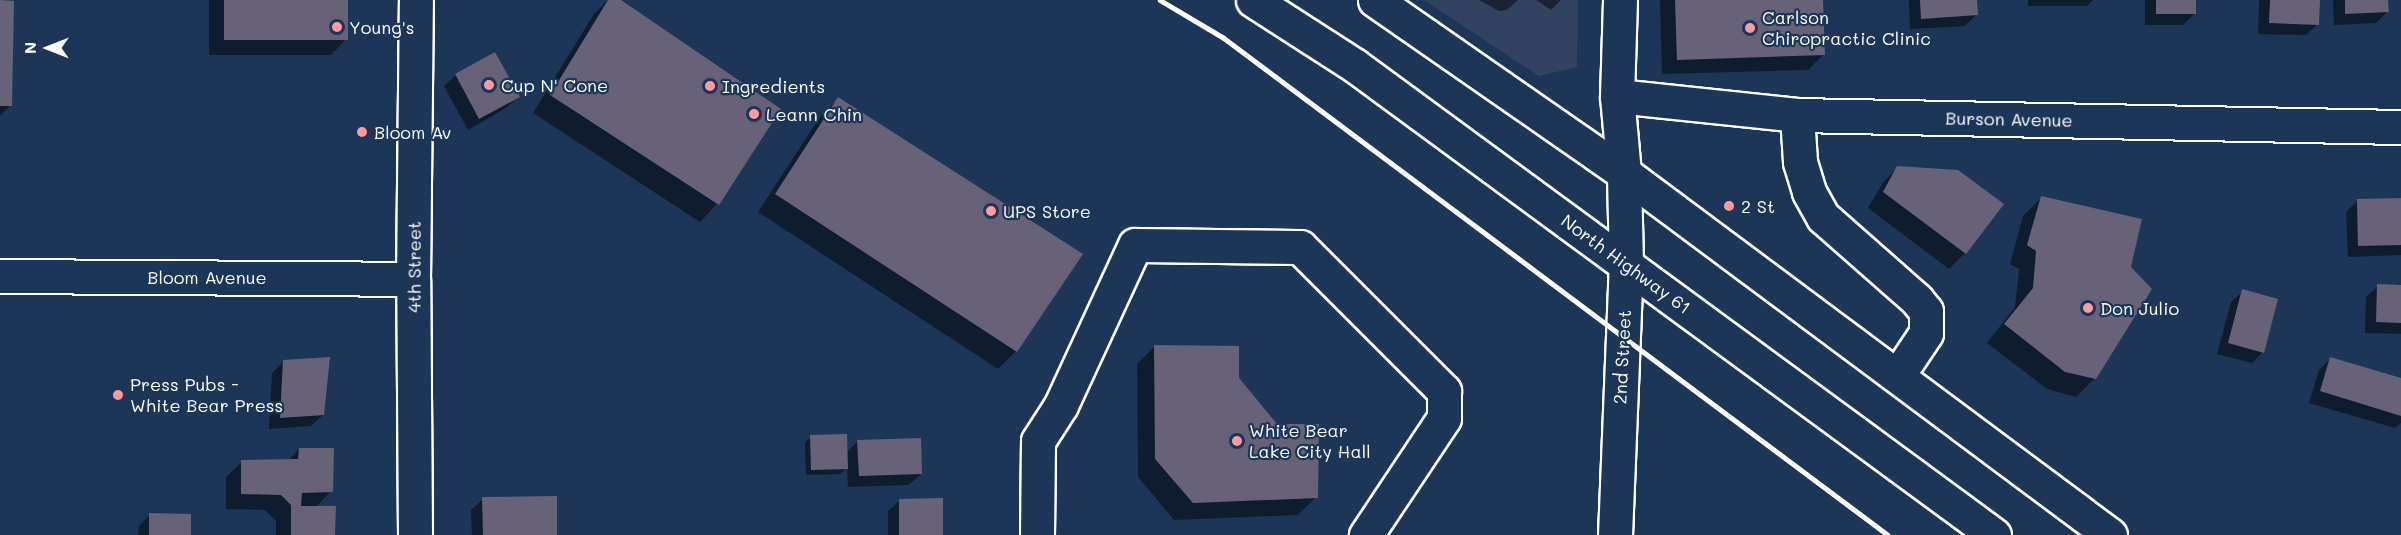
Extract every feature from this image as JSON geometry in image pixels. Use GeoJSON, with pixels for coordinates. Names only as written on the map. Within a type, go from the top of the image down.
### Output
{"type":"FeatureCollection","features":[{"type":"Feature","properties":{"kind":"street","name":"4th Street"},"geometry":{"type":"LineString","coordinates":[[415,535],[413,279],[416,0]]}},
{"type":"Feature","properties":{"kind":"street","name":"North Highway 61"},"geometry":{"type":"LineString","coordinates":[[1253,0],[1354,66],[1994,535]]}},
{"type":"Feature","properties":{"kind":"street"},"geometry":{"type":"LineString","coordinates":[[1375,0],[1624,173],[2110,535]]}},
{"type":"Feature","properties":{"kind":"street","name":"2nd Street"},"geometry":{"type":"LineString","coordinates":[[1615,535],[1626,264],[1624,173],[1617,96],[1620,0]]}},
{"type":"Feature","properties":{"kind":"street","name":"Burson Avenue"},"geometry":{"type":"LineString","coordinates":[[1617,96],[1797,115],[2401,127]]}},
{"type":"Feature","properties":{"kind":"street"},"geometry":{"type":"LineString","coordinates":[[1797,115],[1800,162],[1809,192],[1823,217],[1917,300],[1926,311],[1926,333],[1898,375]]}},
{"type":"Feature","properties":{"kind":"street"},"geometry":{"type":"LineString","coordinates":[[1037,535],[1038,441],[1061,405],[1135,245],[1300,248],[1444,391],[1444,418],[1366,535]]}},
{"type":"Feature","properties":{"kind":"street","name":"Bloom Avenue"},"geometry":{"type":"LineString","coordinates":[[0,276],[413,279]]}},
{"type":"Feature","properties":{"kind":"shaded area"},"geometry":{"type":"Polygon","coordinates":[[[1424,0],[1578,0],[1577,67],[1539,76],[1424,0]]]}},
{"type":"Feature","properties":{"kind":"building"},"geometry":{"type":"Polygon","coordinates":[[[0,0],[14,1],[12,106],[0,106],[0,0]]]}},
{"type":"Feature","properties":{"kind":"building"},"geometry":{"type":"Polygon","coordinates":[[[224,0],[348,0],[348,40],[224,40],[224,0]]]}},
{"type":"Feature","properties":{"kind":"building"},"geometry":{"type":"Polygon","coordinates":[[[608,0],[621,0],[781,109],[719,205],[550,95],[608,0]]]}},
{"type":"Feature","properties":{"kind":"building","name":"Carlson Chiropractic Clinic"},"geometry":{"type":"Polygon","coordinates":[[[1675,0],[1823,0],[1825,55],[1677,60],[1675,0]]]}},
{"type":"Feature","properties":{"kind":"building"},"geometry":{"type":"Polygon","coordinates":[[[1920,0],[1977,0],[1978,15],[1921,19],[1920,0]]]}},
{"type":"Feature","properties":{"kind":"building"},"geometry":{"type":"Polygon","coordinates":[[[2156,0],[2196,0],[2196,14],[2156,14],[2156,0]]]}},
{"type":"Feature","properties":{"kind":"building"},"geometry":{"type":"Polygon","coordinates":[[[2270,0],[2320,0],[2319,25],[2269,23],[2270,0]]]}},
{"type":"Feature","properties":{"kind":"building"},"geometry":{"type":"Polygon","coordinates":[[[2345,0],[2388,0],[2389,12],[2345,14],[2345,0]]]}},
{"type":"Feature","properties":{"kind":"building"},"geometry":{"type":"Polygon","coordinates":[[[495,52],[520,97],[479,119],[455,74],[495,52]]]}},
{"type":"Feature","properties":{"kind":"building"},"geometry":{"type":"Polygon","coordinates":[[[838,97],[1083,254],[1017,352],[775,194],[838,97]]]}},
{"type":"Feature","properties":{"kind":"building"},"geometry":{"type":"Polygon","coordinates":[[[1897,166],[1958,170],[2004,204],[1966,254],[1883,192],[1897,166]]]}},
{"type":"Feature","properties":{"kind":"building"},"geometry":{"type":"Polygon","coordinates":[[[2041,196],[2142,219],[2131,267],[2152,289],[2096,379],[2065,372],[2004,324],[2033,288],[2036,251],[2027,245],[2041,196]]]}},
{"type":"Feature","properties":{"kind":"building"},"geometry":{"type":"Polygon","coordinates":[[[2401,198],[2401,245],[2358,246],[2357,199],[2401,198]]]}},
{"type":"Feature","properties":{"kind":"building"},"geometry":{"type":"Polygon","coordinates":[[[2377,284],[2401,285],[2401,323],[2376,322],[2377,284]]]}},
{"type":"Feature","properties":{"kind":"building"},"geometry":{"type":"Polygon","coordinates":[[[2242,289],[2278,299],[2264,353],[2228,343],[2242,289]]]}},
{"type":"Feature","properties":{"kind":"building","name":"White Bear Lake City Hall"},"geometry":{"type":"Polygon","coordinates":[[[1154,345],[1239,346],[1239,378],[1277,424],[1319,424],[1318,498],[1193,503],[1155,459],[1154,345]]]}},
{"type":"Feature","properties":{"kind":"building"},"geometry":{"type":"Polygon","coordinates":[[[330,357],[324,415],[280,418],[283,360],[330,357]]]}},
{"type":"Feature","properties":{"kind":"building"},"geometry":{"type":"Polygon","coordinates":[[[2330,357],[2401,378],[2401,416],[2320,391],[2330,357]]]}},
{"type":"Feature","properties":{"kind":"building"},"geometry":{"type":"Polygon","coordinates":[[[847,434],[848,469],[811,470],[810,435],[847,434]]]}},
{"type":"Feature","properties":{"kind":"building"},"geometry":{"type":"Polygon","coordinates":[[[921,438],[922,474],[859,476],[857,440],[921,438]]]}},
{"type":"Feature","properties":{"kind":"building"},"geometry":{"type":"Polygon","coordinates":[[[299,448],[334,448],[333,492],[302,493],[301,506],[336,506],[335,535],[291,535],[291,505],[281,495],[241,494],[241,460],[298,459],[299,448]]]}},
{"type":"Feature","properties":{"kind":"building"},"geometry":{"type":"Polygon","coordinates":[[[557,496],[557,535],[483,535],[482,497],[557,496]]]}},
{"type":"Feature","properties":{"kind":"building"},"geometry":{"type":"Polygon","coordinates":[[[943,498],[943,535],[899,535],[899,499],[943,498]]]}},
{"type":"Feature","properties":{"kind":"building"},"geometry":{"type":"Polygon","coordinates":[[[149,513],[191,514],[191,535],[149,535],[149,513]]]}},
{"type":"Feature","properties":{"kind":"railway"},"geometry":{"type":"LineString","coordinates":[[1160,0],[1224,38],[1888,535]]}},
{"type":"Feature","properties":{"kind":"place","name":"Young's"},"geometry":{"type":"Point","coordinates":[337,27]}},
{"type":"Feature","properties":{"kind":"place","name":"Carlson Chiropractic Clinic"},"geometry":{"type":"Point","coordinates":[1750,28]}},
{"type":"Feature","properties":{"kind":"place","name":"Cup N' Cone"},"geometry":{"type":"Point","coordinates":[489,85]}},
{"type":"Feature","properties":{"kind":"place","name":"Ingredients"},"geometry":{"type":"Point","coordinates":[710,86]}},
{"type":"Feature","properties":{"kind":"place","name":"Leann Chin"},"geometry":{"type":"Point","coordinates":[754,114]}},
{"type":"Feature","properties":{"kind":"place","name":"Bloom Av"},"geometry":{"type":"Point","coordinates":[362,132]}},
{"type":"Feature","properties":{"kind":"place","name":"2 St"},"geometry":{"type":"Point","coordinates":[1729,206]}},
{"type":"Feature","properties":{"kind":"place","name":"UPS Store"},"geometry":{"type":"Point","coordinates":[991,211]}},
{"type":"Feature","properties":{"kind":"place","name":"Don Julio"},"geometry":{"type":"Point","coordinates":[2088,308]}},
{"type":"Feature","properties":{"kind":"place","name":"Press Pubs - White Bear Press"},"geometry":{"type":"Point","coordinates":[118,395]}},
{"type":"Feature","properties":{"kind":"place","name":"White Bear Lake City Hall"},"geometry":{"type":"Point","coordinates":[1237,441]}}]}
